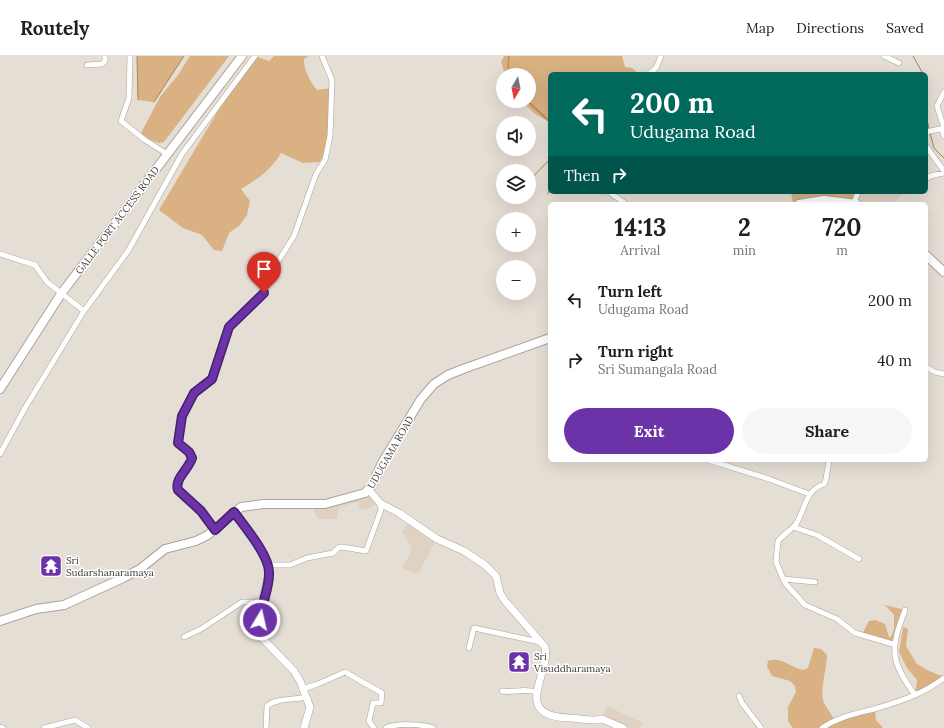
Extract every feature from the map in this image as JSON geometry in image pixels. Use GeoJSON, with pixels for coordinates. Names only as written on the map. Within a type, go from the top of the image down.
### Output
{"type":"FeatureCollection","features":[{"type":"Feature","properties":{"kind":"main road","name":"GALLE PORT ACCESS ROAD"},"geometry":{"type":"LineString","coordinates":[[0,389],[61,294],[242,56]]}},
{"type":"Feature","properties":{"kind":"main road"},"geometry":{"type":"LineString","coordinates":[[812,202],[824,200],[840,202]]}},
{"type":"Feature","properties":{"kind":"main road"},"geometry":{"type":"LineString","coordinates":[[928,257],[944,272]]}},
{"type":"Feature","properties":{"kind":"main road","name":"UDUGAMA ROAD"},"geometry":{"type":"LineString","coordinates":[[0,621],[36,610],[64,605],[140,569],[165,549],[196,541],[215,530],[241,507],[249,505],[325,504],[358,496],[369,490],[421,399],[434,384],[463,368],[548,339]]}},
{"type":"Feature","properties":{"kind":"main road"},"geometry":{"type":"LineString","coordinates":[[369,490],[380,503],[399,513],[437,539],[464,551],[492,570],[496,576],[500,593],[505,601],[545,647],[547,654],[536,692],[540,709],[547,715],[596,721],[602,719],[623,728]]}},
{"type":"Feature","properties":{"kind":"main road"},"geometry":{"type":"LineString","coordinates":[[234,512],[262,552],[268,565],[270,573],[262,602],[259,630],[263,639],[294,671],[306,697],[311,710],[304,728]]}},
{"type":"Feature","properties":{"kind":"street"},"geometry":{"type":"LineString","coordinates":[[87,65],[102,64],[105,56]]}},
{"type":"Feature","properties":{"kind":"street"},"geometry":{"type":"LineString","coordinates":[[130,56],[129,98],[121,121],[145,140],[167,154]]}},
{"type":"Feature","properties":{"kind":"street"},"geometry":{"type":"LineString","coordinates":[[0,454],[25,408],[84,311],[128,251],[182,154],[255,56]]}},
{"type":"Feature","properties":{"kind":"street"},"geometry":{"type":"LineString","coordinates":[[215,530],[201,511],[178,490],[176,485],[177,481],[190,466],[192,458],[189,452],[178,443],[182,416],[194,393],[212,379],[229,327],[264,293],[277,263],[294,236],[316,174],[325,160],[330,136],[332,80],[322,56]]}},
{"type":"Feature","properties":{"kind":"street"},"geometry":{"type":"LineString","coordinates":[[651,72],[656,68],[661,56]]}},
{"type":"Feature","properties":{"kind":"street"},"geometry":{"type":"LineString","coordinates":[[884,56],[899,63]]}},
{"type":"Feature","properties":{"kind":"street"},"geometry":{"type":"LineString","coordinates":[[944,92],[937,106],[944,136]]}},
{"type":"Feature","properties":{"kind":"street"},"geometry":{"type":"LineString","coordinates":[[928,132],[943,128]]}},
{"type":"Feature","properties":{"kind":"street"},"geometry":{"type":"LineString","coordinates":[[928,149],[944,172],[928,178]]}},
{"type":"Feature","properties":{"kind":"street"},"geometry":{"type":"LineString","coordinates":[[612,194],[623,202]]}},
{"type":"Feature","properties":{"kind":"street"},"geometry":{"type":"LineString","coordinates":[[0,254],[35,264],[47,282],[84,311]]}},
{"type":"Feature","properties":{"kind":"street"},"geometry":{"type":"LineString","coordinates":[[928,368],[935,372],[944,374]]}},
{"type":"Feature","properties":{"kind":"street"},"geometry":{"type":"LineString","coordinates":[[714,462],[769,479],[809,494]]}},
{"type":"Feature","properties":{"kind":"street"},"geometry":{"type":"LineString","coordinates":[[829,462],[824,484],[817,487],[809,494],[797,522],[777,543],[776,562],[783,579],[804,605],[837,619],[855,633],[894,644]]}},
{"type":"Feature","properties":{"kind":"street"},"geometry":{"type":"LineString","coordinates":[[268,565],[290,565],[307,558],[333,553],[338,548],[342,547],[366,551],[381,510],[380,503]]}},
{"type":"Feature","properties":{"kind":"street"},"geometry":{"type":"LineString","coordinates":[[793,527],[818,535],[859,559]]}},
{"type":"Feature","properties":{"kind":"street"},"geometry":{"type":"LineString","coordinates":[[783,579],[815,582]]}},
{"type":"Feature","properties":{"kind":"street"},"geometry":{"type":"LineString","coordinates":[[184,637],[201,629],[242,602],[262,602]]}},
{"type":"Feature","properties":{"kind":"street"},"geometry":{"type":"LineString","coordinates":[[905,610],[894,644],[899,671],[915,695]]}},
{"type":"Feature","properties":{"kind":"street"},"geometry":{"type":"LineString","coordinates":[[469,648],[474,628],[540,642]]}},
{"type":"Feature","properties":{"kind":"street"},"geometry":{"type":"LineString","coordinates":[[302,689],[318,684],[345,672],[382,693],[381,703],[373,703],[369,721],[374,728]]}},
{"type":"Feature","properties":{"kind":"street"},"geometry":{"type":"LineString","coordinates":[[822,728],[834,720],[915,695],[932,687],[944,678]]}},
{"type":"Feature","properties":{"kind":"street"},"geometry":{"type":"LineString","coordinates":[[502,691],[508,692],[529,690],[536,692]]}},
{"type":"Feature","properties":{"kind":"street"},"geometry":{"type":"LineString","coordinates":[[739,696],[742,703],[761,728]]}},
{"type":"Feature","properties":{"kind":"street"},"geometry":{"type":"LineString","coordinates":[[266,728],[267,706],[274,701],[306,697]]}},
{"type":"Feature","properties":{"kind":"street"},"geometry":{"type":"LineString","coordinates":[[44,728],[74,720],[88,728]]}},
{"type":"Feature","properties":{"kind":"street"},"geometry":{"type":"LineString","coordinates":[[386,728],[393,725],[413,726],[422,724],[433,728]]}},
{"type":"Feature","properties":{"kind":"shaded area"},"geometry":{"type":"Polygon","coordinates":[[[137,56],[184,56],[154,102],[138,100],[137,56]]]}},
{"type":"Feature","properties":{"kind":"shaded area"},"geometry":{"type":"Polygon","coordinates":[[[190,56],[229,56],[164,142],[159,143],[143,137],[141,133],[160,97],[178,75],[190,56]]]}},
{"type":"Feature","properties":{"kind":"shaded area"},"geometry":{"type":"Polygon","coordinates":[[[255,56],[269,61],[274,56],[309,56],[304,59],[304,63],[308,76],[317,90],[332,88],[328,146],[320,162],[303,163],[281,153],[264,174],[241,189],[250,201],[247,215],[240,225],[229,233],[222,251],[214,250],[202,235],[183,228],[159,210],[234,84],[255,56]]]}},
{"type":"Feature","properties":{"kind":"shaded area"},"geometry":{"type":"Polygon","coordinates":[[[504,56],[622,56],[625,67],[632,68],[637,72],[548,72],[548,121],[535,114],[529,108],[536,108],[536,68],[503,68],[501,62],[504,56]]]}},
{"type":"Feature","properties":{"kind":"shaded area"},"geometry":{"type":"Polygon","coordinates":[[[791,194],[857,194],[854,202],[793,202],[791,194]]]}},
{"type":"Feature","properties":{"kind":"shaded area"},"geometry":{"type":"Polygon","coordinates":[[[858,194],[902,194],[895,202],[857,202],[858,194]]]}},
{"type":"Feature","properties":{"kind":"shaded area"},"geometry":{"type":"Polygon","coordinates":[[[369,490],[380,503],[365,510],[360,509],[358,502],[339,507],[337,519],[318,519],[311,505],[369,490]]]}},
{"type":"Feature","properties":{"kind":"shaded area"},"geometry":{"type":"Polygon","coordinates":[[[411,521],[437,539],[419,572],[415,573],[402,568],[411,552],[411,547],[402,531],[411,521]]]}},
{"type":"Feature","properties":{"kind":"shaded area"},"geometry":{"type":"Polygon","coordinates":[[[885,605],[905,610],[893,644],[861,636],[869,621],[875,620],[885,624],[889,637],[891,637],[894,629],[894,615],[885,605]]]}},
{"type":"Feature","properties":{"kind":"shaded area"},"geometry":{"type":"Polygon","coordinates":[[[903,627],[908,629],[906,646],[917,664],[944,677],[915,695],[917,680],[907,668],[899,652],[903,627]]]}},
{"type":"Feature","properties":{"kind":"shaded area"},"geometry":{"type":"Polygon","coordinates":[[[814,648],[821,649],[827,655],[822,692],[824,703],[834,719],[875,709],[876,720],[883,728],[793,728],[788,721],[788,707],[796,692],[795,686],[790,681],[772,676],[767,666],[768,661],[782,661],[803,670],[808,668],[814,648]]]}},
{"type":"Feature","properties":{"kind":"shaded area"},"geometry":{"type":"Polygon","coordinates":[[[607,706],[643,723],[640,728],[623,728],[602,719],[607,706]]]}},
{"type":"Feature","properties":{"kind":"waterway"},"geometry":{"type":"LineString","coordinates":[[137,56],[138,100]]}},
{"type":"Feature","properties":{"kind":"waterway"},"geometry":{"type":"LineString","coordinates":[[154,102],[184,56]]}},
{"type":"Feature","properties":{"kind":"waterway"},"geometry":{"type":"LineString","coordinates":[[509,56],[509,68]]}},
{"type":"Feature","properties":{"kind":"waterway"},"geometry":{"type":"LineString","coordinates":[[913,56],[922,72]]}},
{"type":"Feature","properties":{"kind":"waterway"},"geometry":{"type":"LineString","coordinates":[[534,108],[548,121]]}},
{"type":"Feature","properties":{"kind":"waterway"},"geometry":{"type":"LineString","coordinates":[[536,108],[548,119]]}},
{"type":"Feature","properties":{"kind":"waterway"},"geometry":{"type":"LineString","coordinates":[[928,124],[929,130]]}},
{"type":"Feature","properties":{"kind":"waterway"},"geometry":{"type":"LineString","coordinates":[[930,133],[934,148],[944,158]]}},
{"type":"Feature","properties":{"kind":"waterway"},"geometry":{"type":"LineString","coordinates":[[536,174],[548,161]]}},
{"type":"Feature","properties":{"kind":"place","name":"Sri Sudarshanaramaya"},"geometry":{"type":"Point","coordinates":[51,566]}},
{"type":"Feature","properties":{"kind":"place","name":"Sri Visuddharamaya"},"geometry":{"type":"Point","coordinates":[519,662]}},
{"type":"Feature","properties":{"kind":"route"},"geometry":{"type":"LineString","coordinates":[[260,620],[260,611],[270,573],[262,552],[234,512],[215,530],[201,511],[178,490],[176,485],[177,481],[190,466],[192,458],[189,452],[178,443],[182,416],[194,393],[212,379],[229,327],[264,293]]}}]}
